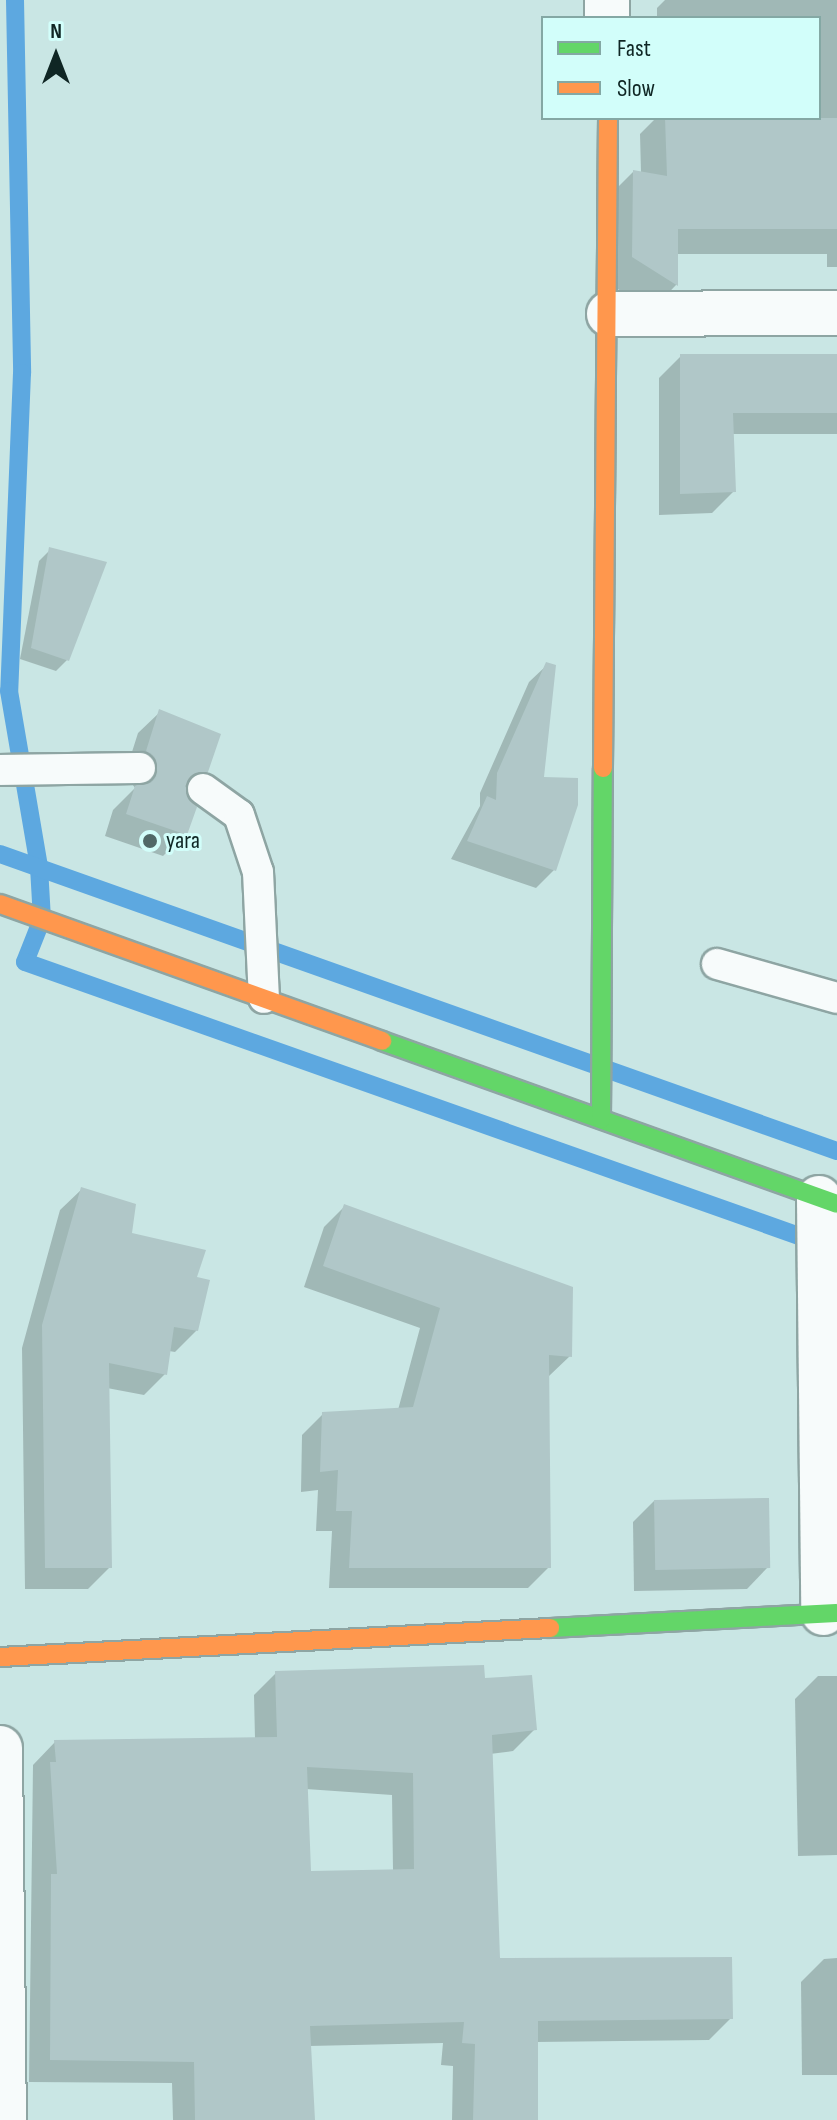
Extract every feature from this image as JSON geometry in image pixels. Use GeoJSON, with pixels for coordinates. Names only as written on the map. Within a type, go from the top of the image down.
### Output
{"type":"FeatureCollection","features":[{"type":"Feature","properties":{"kind":"street"},"geometry":{"type":"LineString","coordinates":[[601,1119],[608,120]]}},
{"type":"Feature","properties":{"kind":"street"},"geometry":{"type":"LineString","coordinates":[[609,314],[837,313]]}},
{"type":"Feature","properties":{"kind":"street"},"geometry":{"type":"LineString","coordinates":[[0,904],[828,1201],[830,1613],[0,1657]]}},
{"type":"Feature","properties":{"kind":"street"},"geometry":{"type":"LineString","coordinates":[[0,1748],[4,2120]]}},
{"type":"Feature","properties":{"kind":"lane"},"geometry":{"type":"LineString","coordinates":[[0,770],[140,768]]}},
{"type":"Feature","properties":{"kind":"lane"},"geometry":{"type":"LineString","coordinates":[[203,789],[239,815],[258,872],[264,998]]}},
{"type":"Feature","properties":{"kind":"lane"},"geometry":{"type":"LineString","coordinates":[[717,964],[837,998]]}},
{"type":"Feature","properties":{"kind":"building"},"geometry":{"type":"Polygon","coordinates":[[[837,118],[837,229],[678,229],[678,286],[632,257],[633,170],[667,176],[665,120],[837,118]]]}},
{"type":"Feature","properties":{"kind":"building"},"geometry":{"type":"Polygon","coordinates":[[[680,354],[837,354],[837,413],[733,413],[736,492],[680,494],[680,354]]]}},
{"type":"Feature","properties":{"kind":"building"},"geometry":{"type":"Polygon","coordinates":[[[49,547],[107,562],[69,661],[31,648],[49,547]]]}},
{"type":"Feature","properties":{"kind":"building"},"geometry":{"type":"Polygon","coordinates":[[[546,662],[556,665],[544,777],[578,778],[578,805],[556,871],[467,841],[487,796],[496,800],[497,773],[546,662]]]}},
{"type":"Feature","properties":{"kind":"building"},"geometry":{"type":"Polygon","coordinates":[[[159,709],[221,734],[208,772],[195,773],[185,786],[197,807],[187,835],[126,814],[135,786],[156,776],[156,760],[146,751],[159,709]]]}},
{"type":"Feature","properties":{"kind":"building"},"geometry":{"type":"Polygon","coordinates":[[[81,1187],[136,1204],[132,1233],[206,1250],[197,1277],[210,1280],[198,1331],[174,1327],[167,1375],[109,1363],[112,1568],[45,1568],[42,1325],[81,1187]]]}},
{"type":"Feature","properties":{"kind":"building"},"geometry":{"type":"Polygon","coordinates":[[[344,1204],[573,1287],[572,1357],[549,1355],[551,1568],[349,1568],[352,1511],[336,1511],[338,1470],[320,1472],[322,1412],[413,1407],[440,1308],[323,1266],[344,1204]]]}},
{"type":"Feature","properties":{"kind":"building"},"geometry":{"type":"Polygon","coordinates":[[[769,1498],[770,1568],[655,1570],[654,1500],[769,1498]]]}},
{"type":"Feature","properties":{"kind":"building"},"geometry":{"type":"Polygon","coordinates":[[[484,1665],[485,1678],[532,1675],[537,1730],[492,1735],[500,1958],[732,1957],[733,2019],[538,2021],[538,2120],[473,2120],[475,2044],[462,2043],[464,2022],[310,2026],[315,2120],[195,2120],[194,2062],[50,2060],[51,1874],[57,1874],[50,1762],[56,1762],[54,1740],[277,1737],[275,1671],[484,1665]],[[307,1767],[311,1871],[414,1869],[413,1773],[307,1767]]]}},
{"type":"Feature","properties":{"kind":"waterway"},"geometry":{"type":"LineString","coordinates":[[15,0],[22,373],[9,691],[39,867],[42,919],[25,962],[819,1243]]}},
{"type":"Feature","properties":{"kind":"waterway"},"geometry":{"type":"LineString","coordinates":[[0,854],[837,1151]]}},
{"type":"Feature","properties":{"kind":"traffic: fast"},"geometry":{"type":"LineString","coordinates":[[601,1119],[603,768]]}},
{"type":"Feature","properties":{"kind":"traffic: fast"},"geometry":{"type":"LineString","coordinates":[[382,1041],[837,1204]]}},
{"type":"Feature","properties":{"kind":"traffic: fast"},"geometry":{"type":"LineString","coordinates":[[550,1628],[837,1613]]}},
{"type":"Feature","properties":{"kind":"traffic: slow"},"geometry":{"type":"LineString","coordinates":[[603,768],[608,120]]}},
{"type":"Feature","properties":{"kind":"traffic: slow"},"geometry":{"type":"LineString","coordinates":[[0,904],[382,1041]]}},
{"type":"Feature","properties":{"kind":"traffic: slow"},"geometry":{"type":"LineString","coordinates":[[0,1657],[550,1628]]}},
{"type":"Feature","properties":{"kind":"place","name":"yara"},"geometry":{"type":"Point","coordinates":[150,841]}}]}
